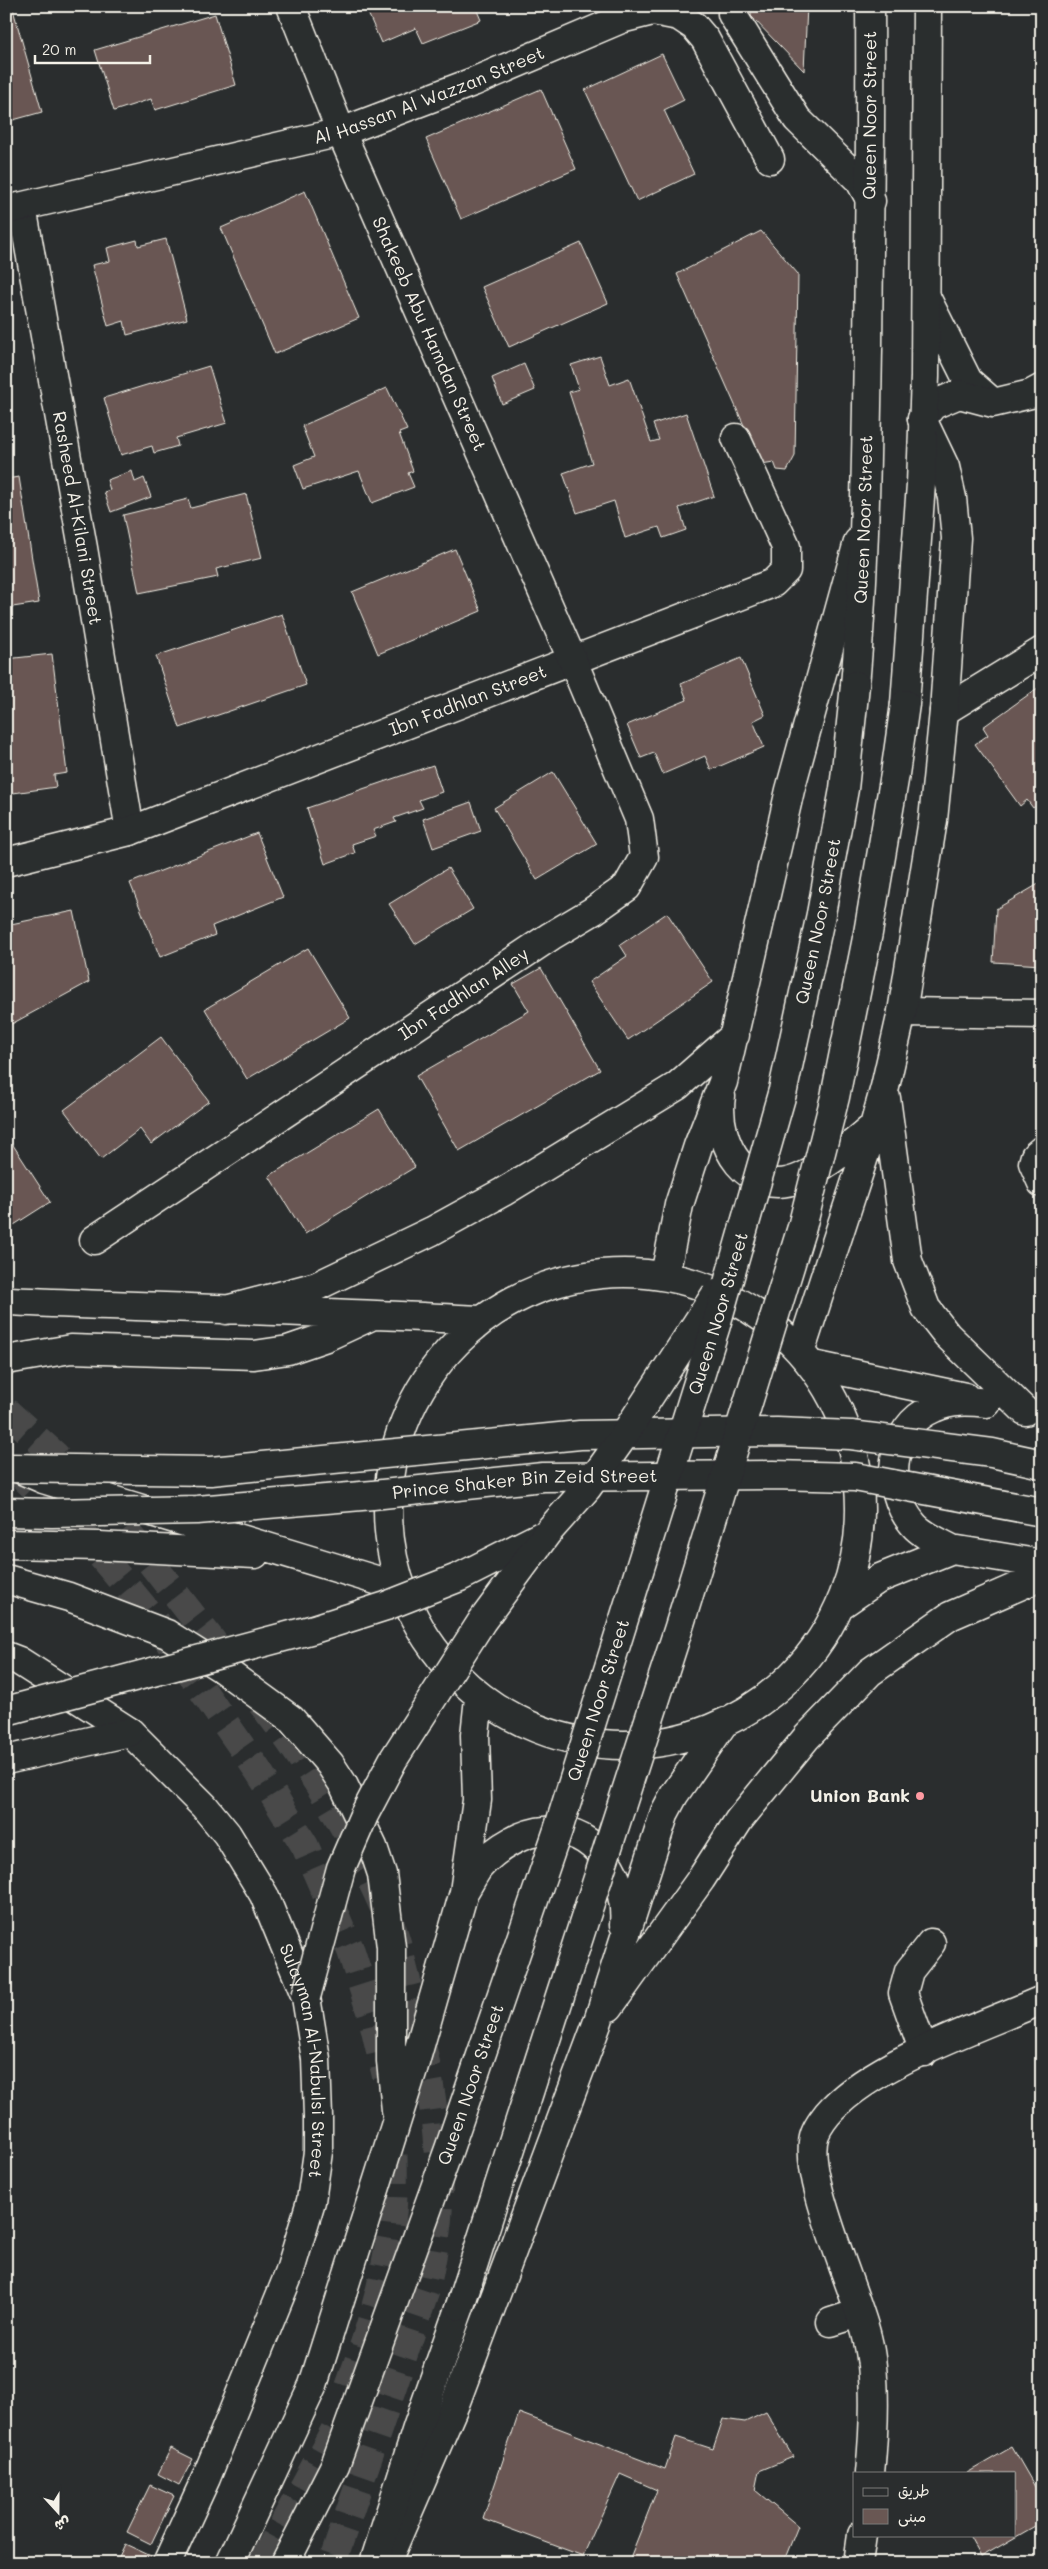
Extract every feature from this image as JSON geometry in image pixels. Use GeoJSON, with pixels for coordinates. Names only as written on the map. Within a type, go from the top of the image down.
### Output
{"type":"FeatureCollection","features":[{"type":"Feature","properties":{"kind":"main road","name":"Shakeeb Abu Hamdan Street"},"geometry":{"type":"LineString","coordinates":[[291,6],[341,132],[572,658]]}},
{"type":"Feature","properties":{"kind":"main road","name":"Queen Noor Street"},"geometry":{"type":"LineString","coordinates":[[286,2563],[335,2465],[449,2149],[558,1830],[732,1270],[783,1090],[821,914],[844,789],[861,613],[865,517],[871,201],[870,6]]}},
{"type":"Feature","properties":{"kind":"main road"},"geometry":{"type":"LineString","coordinates":[[374,2563],[417,2428],[460,2306],[679,1627],[802,1227],[835,1097],[864,952],[895,774],[905,704],[921,484],[925,376],[927,6]]}},
{"type":"Feature","properties":{"kind":"main road","name":"Al Hassan Al Wazzan Street"},"geometry":{"type":"LineString","coordinates":[[14,209],[341,132],[473,82],[621,19],[653,11],[679,16],[694,26],[705,39],[770,158]]}},
{"type":"Feature","properties":{"kind":"main road"},"geometry":{"type":"LineString","coordinates":[[732,14],[796,119],[860,181],[871,201]]}},
{"type":"Feature","properties":{"kind":"main road"},"geometry":{"type":"LineString","coordinates":[[842,162],[864,148],[870,139]]}},
{"type":"Feature","properties":{"kind":"main road","name":"Rasheed Al-Kilani Street"},"geometry":{"type":"LineString","coordinates":[[14,209],[83,548],[130,831]]}},
{"type":"Feature","properties":{"kind":"main road"},"geometry":{"type":"LineString","coordinates":[[926,297],[968,381],[993,403]]}},
{"type":"Feature","properties":{"kind":"main road"},"geometry":{"type":"LineString","coordinates":[[922,419],[933,405],[959,394],[993,403],[1031,394],[1042,388]]}},
{"type":"Feature","properties":{"kind":"main road"},"geometry":{"type":"LineString","coordinates":[[807,1357],[885,1087],[902,1012],[933,820],[944,711],[956,538],[952,498],[945,467],[922,419]]}},
{"type":"Feature","properties":{"kind":"main road","name":"Ibn Fadhlan Street"},"geometry":{"type":"LineString","coordinates":[[6,862],[130,831],[572,658],[773,583],[786,570],[786,547],[736,438]]}},
{"type":"Feature","properties":{"kind":"main road"},"geometry":{"type":"LineString","coordinates":[[865,517],[790,790],[723,1082],[720,1105],[724,1137],[735,1161],[757,1178],[781,1183],[801,1177],[843,1153],[874,1126]]}},
{"type":"Feature","properties":{"kind":"main road"},"geometry":{"type":"LineString","coordinates":[[944,711],[1042,651]]}},
{"type":"Feature","properties":{"kind":"main road","name":"Ibn Fadhlan Alley"},"geometry":{"type":"LineString","coordinates":[[94,1240],[551,936],[593,912],[627,887],[644,857],[639,819],[572,658]]}},
{"type":"Feature","properties":{"kind":"main road"},"geometry":{"type":"LineString","coordinates":[[902,1012],[1042,1014]]}},
{"type":"Feature","properties":{"kind":"main road"},"geometry":{"type":"LineString","coordinates":[[226,1310],[316,1286],[432,1231],[503,1192],[676,1086],[735,1035]]}},
{"type":"Feature","properties":{"kind":"main road"},"geometry":{"type":"LineString","coordinates":[[665,1275],[679,1205],[698,1146],[723,1082]]}},
{"type":"Feature","properties":{"kind":"main road"},"geometry":{"type":"LineString","coordinates":[[885,1087],[908,1261],[926,1308],[946,1335],[1033,1413]]}},
{"type":"Feature","properties":{"kind":"main road"},"geometry":{"type":"LineString","coordinates":[[1042,1150],[1035,1156],[1033,1163],[1042,1183]]}},
{"type":"Feature","properties":{"kind":"main road"},"geometry":{"type":"LineString","coordinates":[[306,1997],[340,1868],[364,1815],[393,1760],[482,1621],[547,1533],[587,1488],[621,1440],[732,1270]]}},
{"type":"Feature","properties":{"kind":"main road"},"geometry":{"type":"LineString","coordinates":[[616,1272],[665,1275],[703,1285],[740,1301],[772,1323],[807,1357],[845,1419],[860,1480],[859,1543],[842,1604],[821,1642],[793,1675],[760,1703],[723,1724],[674,1740],[622,1746],[572,1741],[523,1724],[479,1698],[445,1666],[418,1629],[399,1586],[386,1514],[396,1441],[429,1374],[480,1320],[522,1296],[568,1278],[616,1272]]}},
{"type":"Feature","properties":{"kind":"main road"},"geometry":{"type":"LineString","coordinates":[[6,1301],[375,1314],[480,1320]]}},
{"type":"Feature","properties":{"kind":"main road"},"geometry":{"type":"LineString","coordinates":[[6,1360],[71,1350],[254,1354],[280,1352],[326,1337],[375,1314]]}},
{"type":"Feature","properties":{"kind":"main road"},"geometry":{"type":"LineString","coordinates":[[807,1357],[901,1382],[1033,1413]]}},
{"type":"Feature","properties":{"kind":"main road"},"geometry":{"type":"LineString","coordinates":[[987,1403],[960,1400],[933,1408],[911,1424],[897,1448],[892,1475],[898,1502],[914,1526],[952,1548],[1042,1564]]}},
{"type":"Feature","properties":{"kind":"main road"},"geometry":{"type":"LineString","coordinates":[[6,1468],[211,1471],[580,1435],[777,1432],[851,1435],[992,1453],[1042,1464]]}},
{"type":"Feature","properties":{"kind":"main road"},"geometry":{"type":"LineString","coordinates":[[6,1464],[43,1478],[399,1586]]}},
{"type":"Feature","properties":{"kind":"main road","name":"Prince Shaker Bin Zeid Street"},"geometry":{"type":"LineString","coordinates":[[6,1512],[197,1510],[373,1495],[543,1477],[773,1475],[855,1478],[1042,1512]]}},
{"type":"Feature","properties":{"kind":"main road"},"geometry":{"type":"LineString","coordinates":[[6,1712],[314,1629],[386,1606],[460,1577],[547,1533]]}},
{"type":"Feature","properties":{"kind":"main road"},"geometry":{"type":"LineString","coordinates":[[6,1544],[99,1546],[299,1557]]}},
{"type":"Feature","properties":{"kind":"main road"},"geometry":{"type":"LineString","coordinates":[[842,1604],[880,1578],[952,1548]]}},
{"type":"Feature","properties":{"kind":"main road"},"geometry":{"type":"LineString","coordinates":[[597,2024],[701,1879],[739,1820],[808,1737],[842,1700],[870,1672],[950,1616],[1042,1576]]}},
{"type":"Feature","properties":{"kind":"main road"},"geometry":{"type":"LineString","coordinates":[[6,1579],[69,1597],[167,1634],[221,1668],[290,1719],[330,1764],[343,1784],[370,1840],[382,1874],[392,1947],[391,2061],[397,2122]]}},
{"type":"Feature","properties":{"kind":"main road","name":"Sulayman Al-Nabulsi Street"},"geometry":{"type":"LineString","coordinates":[[6,1656],[19,1661],[130,1732],[204,1806],[226,1834],[264,1895],[306,1997],[316,2059],[318,2117],[318,2152],[311,2202],[289,2274],[206,2478],[167,2563]]}},
{"type":"Feature","properties":{"kind":"main road"},"geometry":{"type":"LineString","coordinates":[[230,2563],[313,2385],[397,2122],[464,1892],[477,1800],[475,1735],[479,1698]]}},
{"type":"Feature","properties":{"kind":"main road"},"geometry":{"type":"LineString","coordinates":[[386,2563],[455,2404],[597,2024],[665,1812],[674,1795],[723,1724]]}},
{"type":"Feature","properties":{"kind":"main road"},"geometry":{"type":"LineString","coordinates":[[6,1760],[130,1732]]}},
{"type":"Feature","properties":{"kind":"main road"},"geometry":{"type":"LineString","coordinates":[[464,1892],[481,1866],[506,1845],[534,1832],[562,1830],[584,1837],[603,1855],[616,1879],[626,1906],[623,1939]]}},
{"type":"Feature","properties":{"kind":"main road"},"geometry":{"type":"LineString","coordinates":[[924,2052],[903,1993],[909,1970],[931,1943]]}},
{"type":"Feature","properties":{"kind":"main road"},"geometry":{"type":"LineString","coordinates":[[870,2472],[871,2372],[868,2338],[818,2185],[812,2161],[811,2133],[832,2109],[872,2077],[1042,2000]]}},
{"type":"Feature","properties":{"kind":"main road"},"geometry":{"type":"LineString","coordinates":[[830,2322],[859,2313]]}},
{"type":"Feature","properties":{"kind":"main road"},"geometry":{"type":"LineString","coordinates":[[858,2563],[862,2536]]}},
{"type":"Feature","properties":{"kind":"building"},"geometry":{"type":"Polygon","coordinates":[[[6,6],[12,6],[42,112],[6,122],[6,6]]]}},
{"type":"Feature","properties":{"kind":"building"},"geometry":{"type":"Polygon","coordinates":[[[365,6],[475,6],[481,20],[423,43],[416,28],[381,43],[365,6]]]}},
{"type":"Feature","properties":{"kind":"building"},"geometry":{"type":"Polygon","coordinates":[[[751,6],[807,6],[804,71],[751,16],[751,6]]]}},
{"type":"Feature","properties":{"kind":"building"},"geometry":{"type":"Polygon","coordinates":[[[215,14],[236,85],[155,110],[151,99],[114,111],[95,50],[215,14]]]}},
{"type":"Feature","properties":{"kind":"building"},"geometry":{"type":"Polygon","coordinates":[[[662,54],[684,100],[664,110],[694,174],[637,201],[585,90],[662,54]]]}},
{"type":"Feature","properties":{"kind":"building"},"geometry":{"type":"Polygon","coordinates":[[[541,89],[576,169],[461,219],[426,139],[541,89]]]}},
{"type":"Feature","properties":{"kind":"building"},"geometry":{"type":"Polygon","coordinates":[[[305,191],[359,318],[275,354],[221,228],[305,191]]]}},
{"type":"Feature","properties":{"kind":"building"},"geometry":{"type":"Polygon","coordinates":[[[761,231],[798,274],[795,456],[787,471],[777,470],[774,462],[761,464],[677,274],[761,231]]]}},
{"type":"Feature","properties":{"kind":"building"},"geometry":{"type":"Polygon","coordinates":[[[166,239],[187,319],[127,335],[124,321],[108,326],[92,265],[110,261],[107,248],[137,240],[138,246],[166,239]]]}},
{"type":"Feature","properties":{"kind":"building"},"geometry":{"type":"Polygon","coordinates":[[[581,243],[608,303],[509,347],[482,287],[581,243]]]}},
{"type":"Feature","properties":{"kind":"building"},"geometry":{"type":"Polygon","coordinates":[[[600,356],[610,385],[629,378],[651,442],[659,440],[653,424],[686,413],[714,496],[679,508],[686,530],[663,538],[659,527],[625,538],[614,501],[577,513],[563,473],[592,463],[569,392],[579,389],[571,365],[600,356]]]}},
{"type":"Feature","properties":{"kind":"building"},"geometry":{"type":"Polygon","coordinates":[[[524,364],[535,390],[502,404],[492,378],[524,364]]]}},
{"type":"Feature","properties":{"kind":"building"},"geometry":{"type":"Polygon","coordinates":[[[209,366],[227,423],[176,438],[178,446],[154,453],[152,446],[121,455],[104,398],[209,366]]]}},
{"type":"Feature","properties":{"kind":"building"},"geometry":{"type":"Polygon","coordinates":[[[387,388],[407,430],[399,433],[413,471],[408,473],[414,487],[372,503],[359,471],[303,489],[294,465],[314,457],[302,426],[387,388]]]}},
{"type":"Feature","properties":{"kind":"building"},"geometry":{"type":"Polygon","coordinates":[[[132,471],[135,482],[144,478],[151,497],[111,512],[104,492],[110,490],[107,480],[132,471]]]}},
{"type":"Feature","properties":{"kind":"building"},"geometry":{"type":"Polygon","coordinates":[[[19,477],[39,603],[6,608],[6,479],[19,477]]]}},
{"type":"Feature","properties":{"kind":"building"},"geometry":{"type":"Polygon","coordinates":[[[246,494],[262,558],[216,569],[218,577],[139,593],[123,515],[188,499],[191,508],[246,494]]]}},
{"type":"Feature","properties":{"kind":"building"},"geometry":{"type":"Polygon","coordinates":[[[455,549],[481,611],[378,654],[352,592],[455,549]]]}},
{"type":"Feature","properties":{"kind":"building"},"geometry":{"type":"Polygon","coordinates":[[[282,614],[306,685],[180,728],[156,656],[282,614]]]}},
{"type":"Feature","properties":{"kind":"building"},"geometry":{"type":"Polygon","coordinates":[[[52,654],[67,773],[54,775],[56,787],[6,794],[6,659],[52,654]]]}},
{"type":"Feature","properties":{"kind":"building"},"geometry":{"type":"Polygon","coordinates":[[[741,658],[765,715],[753,721],[764,747],[711,770],[705,756],[663,774],[654,753],[641,758],[627,725],[687,700],[681,684],[741,658]]]}},
{"type":"Feature","properties":{"kind":"building"},"geometry":{"type":"Polygon","coordinates":[[[1042,685],[1042,802],[1033,808],[1027,800],[1020,806],[975,744],[988,735],[983,727],[1042,685]]]}},
{"type":"Feature","properties":{"kind":"building"},"geometry":{"type":"Polygon","coordinates":[[[433,765],[442,792],[419,800],[423,808],[394,818],[396,822],[373,830],[376,836],[352,844],[355,853],[325,864],[307,808],[433,765]]]}},
{"type":"Feature","properties":{"kind":"building"},"geometry":{"type":"Polygon","coordinates":[[[553,772],[597,844],[537,880],[494,808],[553,772]]]}},
{"type":"Feature","properties":{"kind":"building"},"geometry":{"type":"Polygon","coordinates":[[[471,802],[481,831],[433,848],[423,819],[471,802]]]}},
{"type":"Feature","properties":{"kind":"building"},"geometry":{"type":"Polygon","coordinates":[[[257,833],[283,897],[212,926],[215,935],[160,957],[130,883],[257,833]]]}},
{"type":"Feature","properties":{"kind":"building"},"geometry":{"type":"Polygon","coordinates":[[[448,868],[473,909],[415,944],[389,904],[448,868]]]}},
{"type":"Feature","properties":{"kind":"building"},"geometry":{"type":"Polygon","coordinates":[[[1042,882],[1042,965],[993,962],[996,909],[1042,882]]]}},
{"type":"Feature","properties":{"kind":"building"},"geometry":{"type":"Polygon","coordinates":[[[74,911],[89,982],[6,1027],[6,925],[74,911]]]}},
{"type":"Feature","properties":{"kind":"building"},"geometry":{"type":"Polygon","coordinates":[[[667,913],[713,982],[628,1040],[589,982],[627,956],[620,945],[667,913]]]}},
{"type":"Feature","properties":{"kind":"building"},"geometry":{"type":"Polygon","coordinates":[[[308,948],[350,1018],[247,1079],[205,1009],[308,948]]]}},
{"type":"Feature","properties":{"kind":"building"},"geometry":{"type":"Polygon","coordinates":[[[541,968],[600,1070],[459,1151],[416,1076],[529,1011],[513,984],[541,968]]]}},
{"type":"Feature","properties":{"kind":"building"},"geometry":{"type":"Polygon","coordinates":[[[161,1037],[209,1101],[151,1144],[140,1129],[101,1159],[64,1110],[161,1037]]]}},
{"type":"Feature","properties":{"kind":"building"},"geometry":{"type":"Polygon","coordinates":[[[379,1109],[415,1167],[305,1234],[269,1176],[379,1109]]]}},
{"type":"Feature","properties":{"kind":"building"},"geometry":{"type":"Polygon","coordinates":[[[13,1145],[50,1202],[6,1230],[6,1150],[13,1145]]]}},
{"type":"Feature","properties":{"kind":"building"},"geometry":{"type":"Polygon","coordinates":[[[766,2412],[793,2457],[759,2471],[755,2490],[798,2526],[783,2563],[628,2563],[657,2490],[620,2474],[583,2556],[483,2519],[519,2413],[665,2469],[676,2437],[713,2449],[723,2419],[745,2422],[766,2412]]]}},
{"type":"Feature","properties":{"kind":"building"},"geometry":{"type":"Polygon","coordinates":[[[1012,2447],[1042,2499],[1042,2522],[981,2557],[970,2536],[1016,2536],[1016,2472],[969,2472],[1012,2447]]]}},
{"type":"Feature","properties":{"kind":"building"},"geometry":{"type":"Polygon","coordinates":[[[171,2448],[193,2459],[179,2485],[158,2474],[171,2448]]]}},
{"type":"Feature","properties":{"kind":"building"},"geometry":{"type":"Polygon","coordinates":[[[150,2485],[174,2496],[151,2544],[127,2532],[150,2485]]]}},
{"type":"Feature","properties":{"kind":"building"},"geometry":{"type":"Polygon","coordinates":[[[125,2544],[151,2556],[148,2563],[116,2563],[125,2544]]]}},
{"type":"Feature","properties":{"kind":"tunnel"},"geometry":{"type":"LineString","coordinates":[[6,1411],[55,1455],[119,1522],[236,1671]]}},
{"type":"Feature","properties":{"kind":"tunnel"},"geometry":{"type":"LineString","coordinates":[[13,1467],[86,1538],[151,1616],[259,1772],[305,1846],[351,1951],[372,2017],[386,2076]]}},
{"type":"Feature","properties":{"kind":"tunnel"},"geometry":{"type":"LineString","coordinates":[[261,1703],[316,1780],[348,1834],[392,1928],[400,1952],[421,2037],[431,2090],[437,2144],[439,2170],[438,2220],[426,2290],[332,2563]]}},
{"type":"Feature","properties":{"kind":"tunnel"},"geometry":{"type":"LineString","coordinates":[[349,2387],[373,2316],[386,2261],[393,2203],[393,2138]]}},
{"type":"Feature","properties":{"kind":"tunnel"},"geometry":{"type":"LineString","coordinates":[[262,2563],[334,2431]]}},
{"type":"Feature","properties":{"kind":"place","name":"Union Bank"},"geometry":{"type":"Point","coordinates":[920,1796]}}]}
